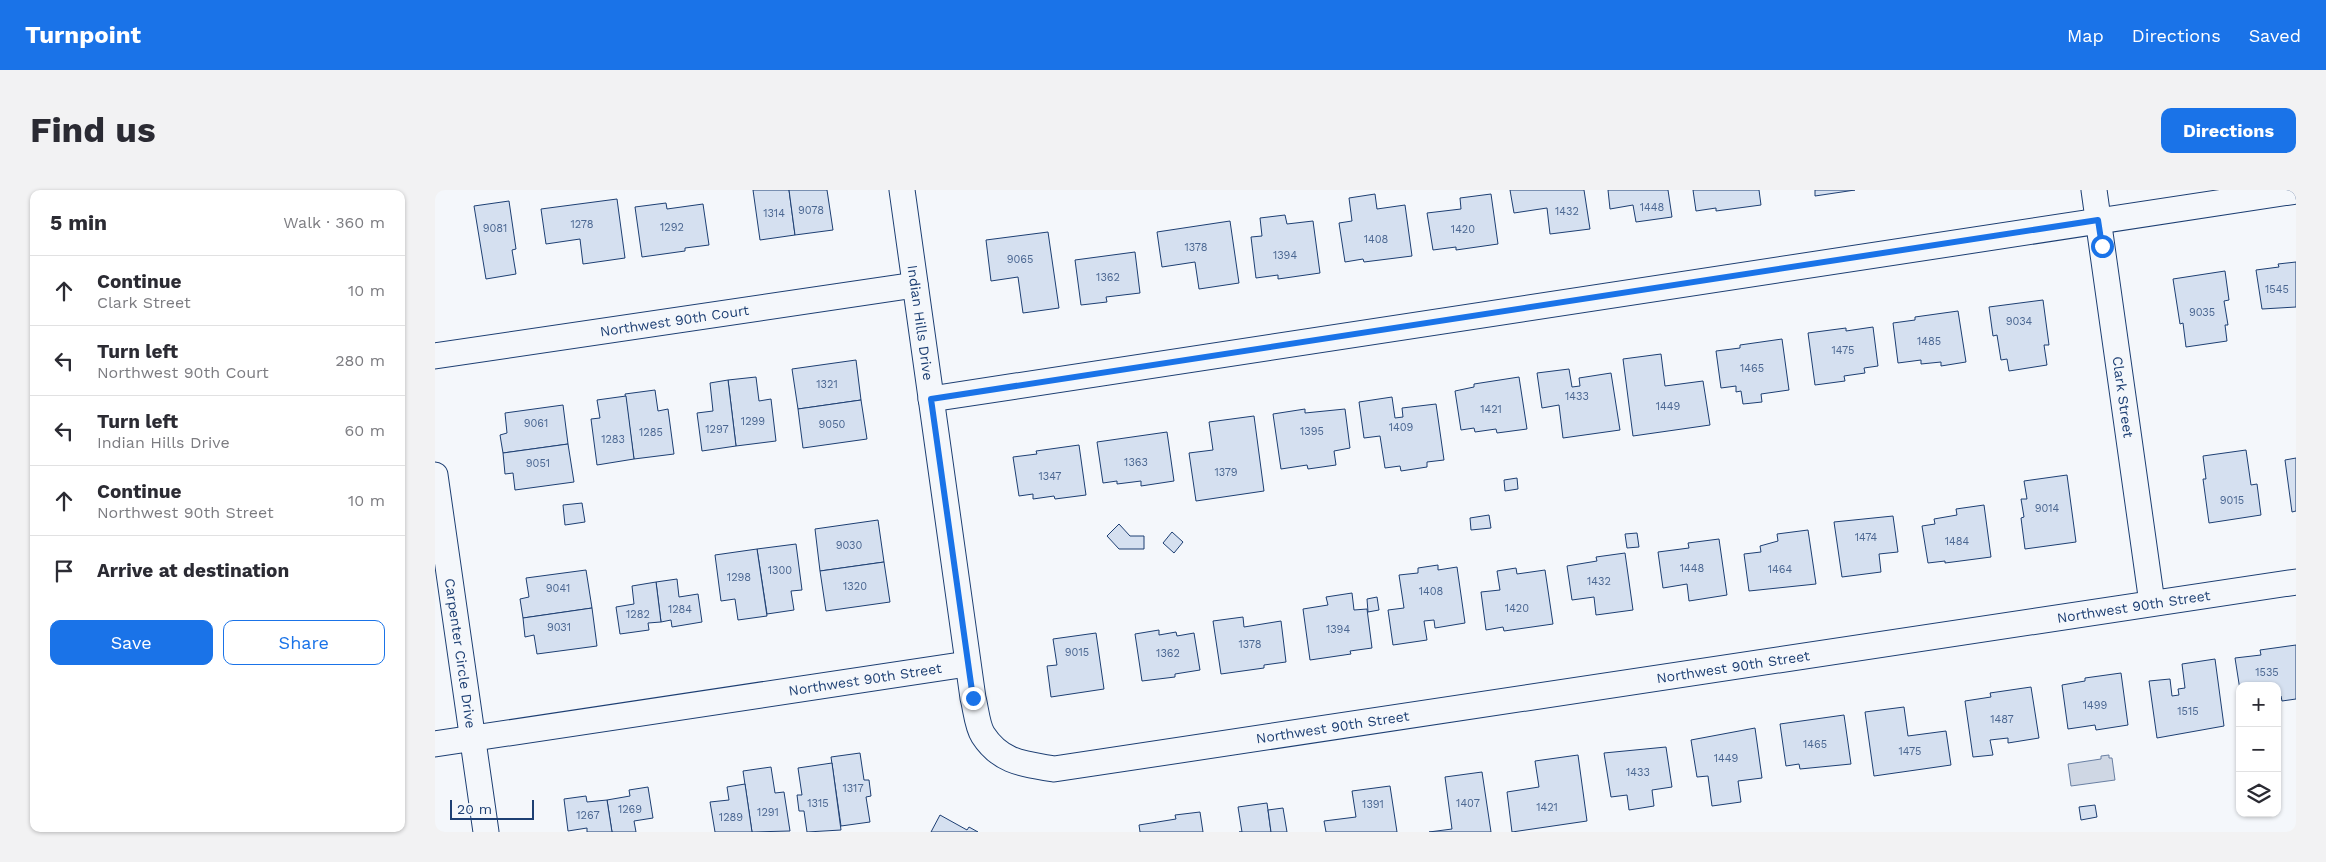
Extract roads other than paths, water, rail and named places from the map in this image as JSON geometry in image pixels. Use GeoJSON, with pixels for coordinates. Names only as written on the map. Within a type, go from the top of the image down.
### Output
{"type":"FeatureCollection","features":[{"type":"Feature","properties":{"kind":"street","name":"Indian Hills Drive"},"geometry":{"type":"LineString","coordinates":[[902,190],[967,664]]}},
{"type":"Feature","properties":{"kind":"street","name":"Clark Street"},"geometry":{"type":"LineString","coordinates":[[2094,190],[2152,603]]}},
{"type":"Feature","properties":{"kind":"street"},"geometry":{"type":"LineString","coordinates":[[931,399],[2296,191]]}},
{"type":"Feature","properties":{"kind":"street","name":"Northwest 90th Court"},"geometry":{"type":"LineString","coordinates":[[435,356],[915,285]]}},
{"type":"Feature","properties":{"kind":"street","name":"Carpenter Circle Drive"},"geometry":{"type":"LineString","coordinates":[[435,475],[486,832]]}},
{"type":"Feature","properties":{"kind":"street","name":"Northwest 90th Street"},"geometry":{"type":"LineString","coordinates":[[435,744],[967,664],[982,734],[995,749],[1015,762],[1054,769],[2296,582]]}}]}
